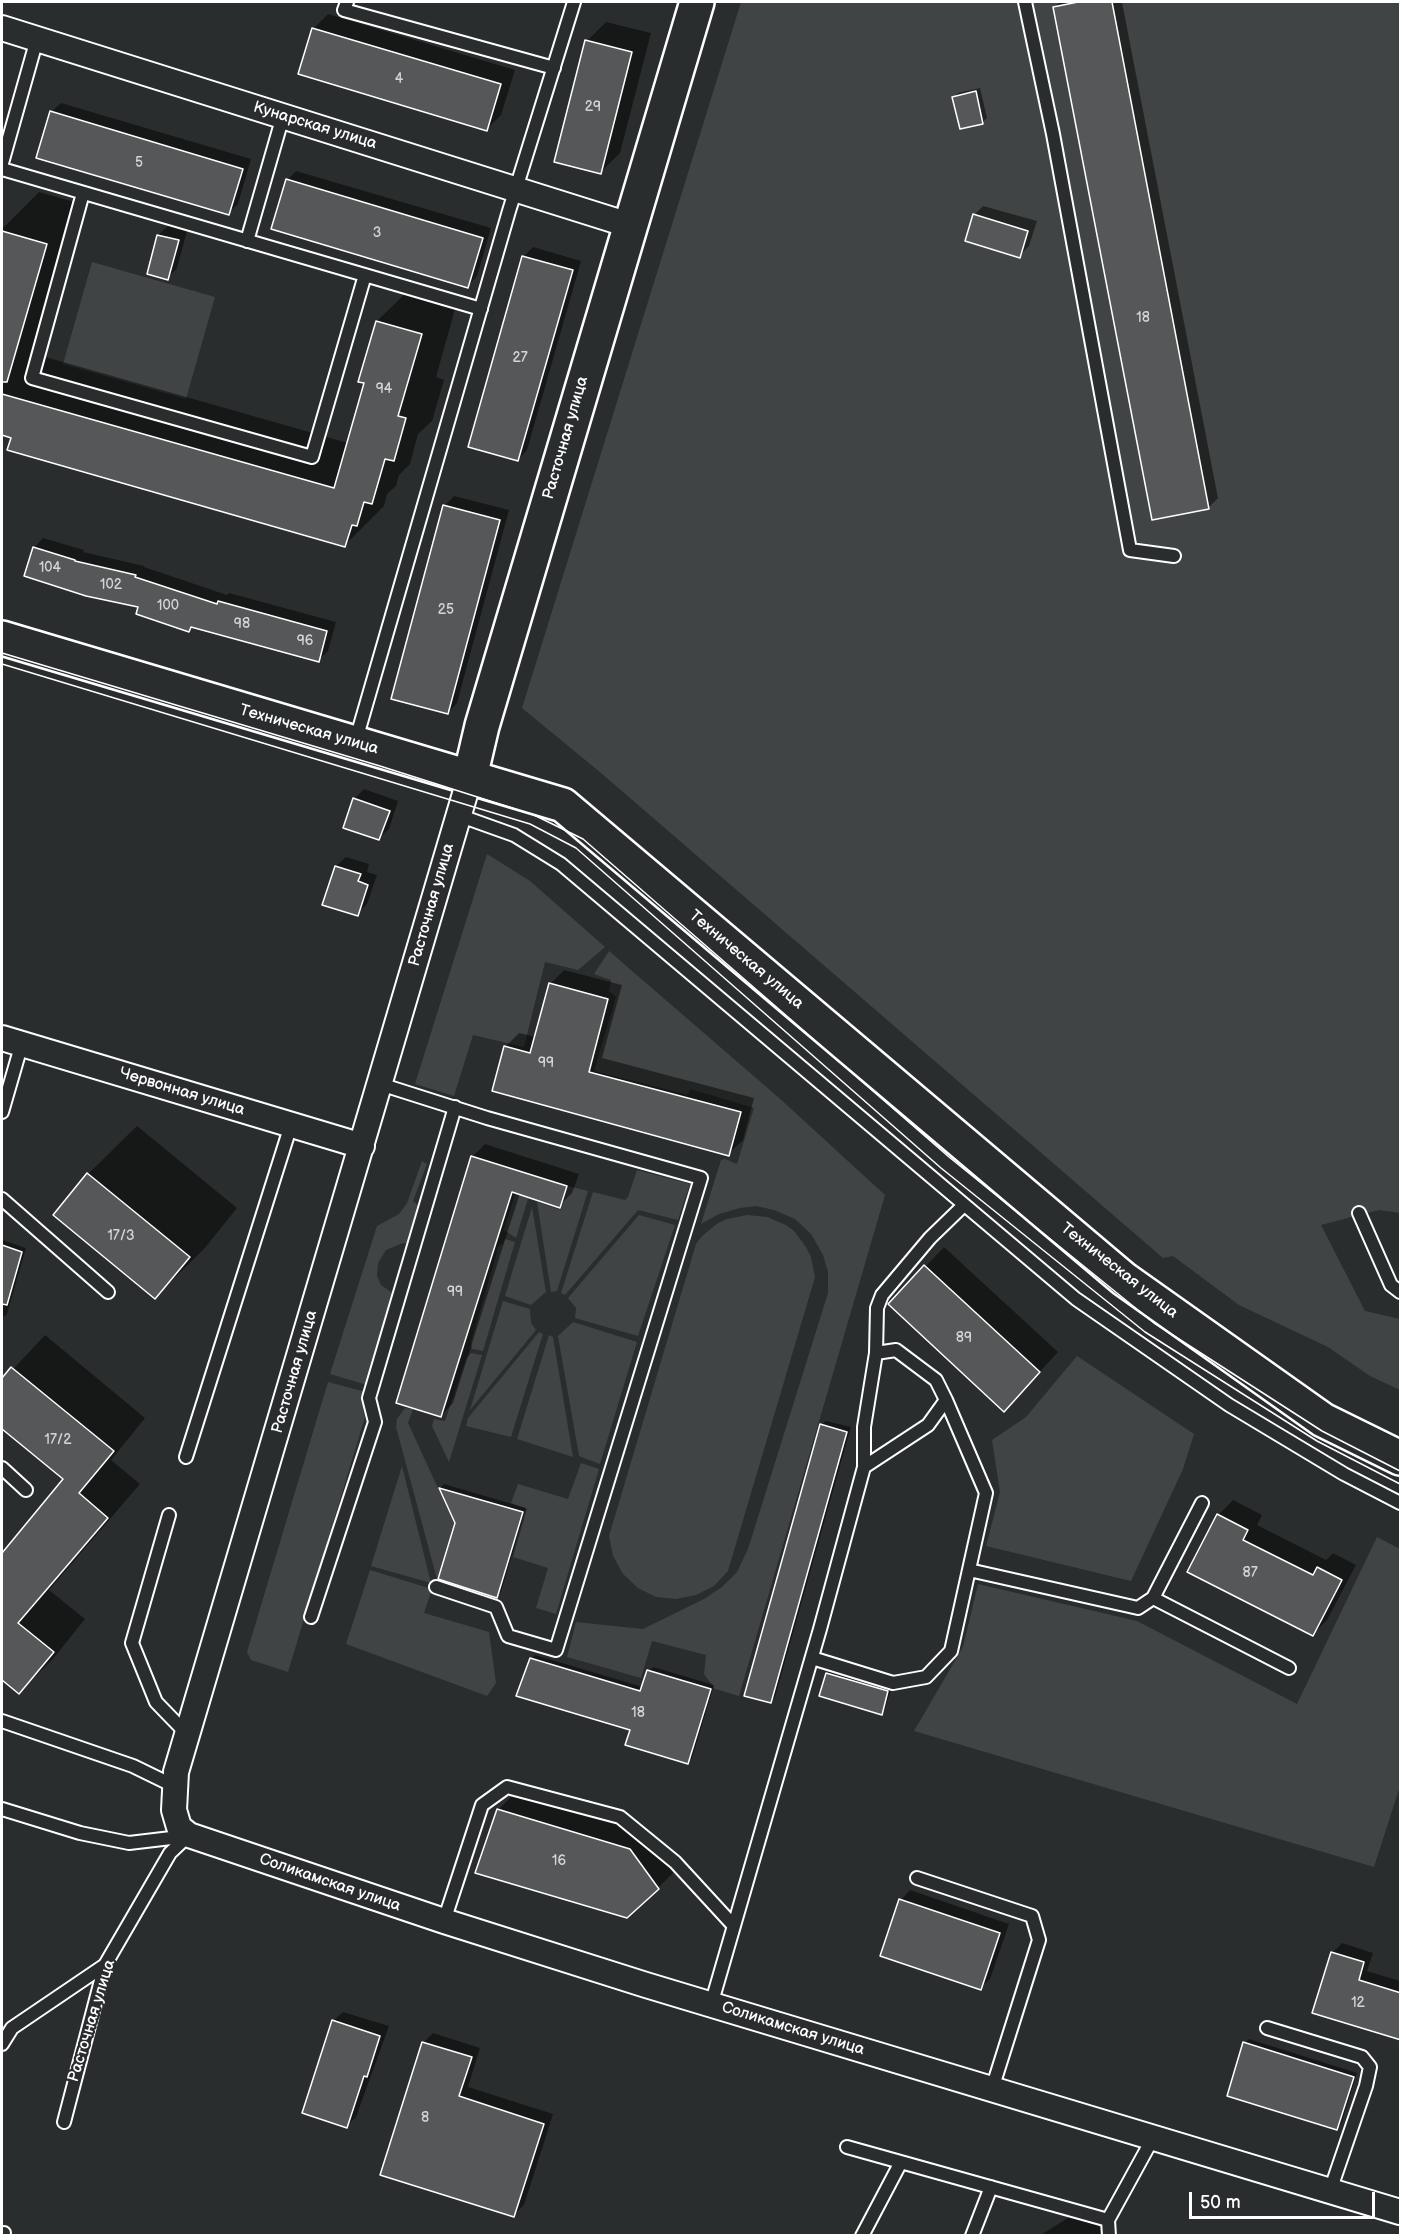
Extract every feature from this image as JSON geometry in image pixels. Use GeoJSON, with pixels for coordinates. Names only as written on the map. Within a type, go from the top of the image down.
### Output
{"type":"FeatureCollection","features":[{"type":"Feature","properties":{"kind":"main road","name":"Расточная улица"},"geometry":{"type":"LineString","coordinates":[[470,777],[482,726],[697,2]]}},
{"type":"Feature","properties":{"kind":"main road","name":"Техническая улица"},"geometry":{"type":"LineString","coordinates":[[2,638],[563,805],[1124,1279],[1323,1420],[1401,1458]]}},
{"type":"Feature","properties":{"kind":"street","name":"Кунарская улица"},"geometry":{"type":"LineString","coordinates":[[2,28],[629,225]]}},
{"type":"Feature","properties":{"kind":"street","name":"Расточная улица"},"geometry":{"type":"LineString","coordinates":[[189,1836],[179,1827],[174,1810],[176,1772],[470,777]]}},
{"type":"Feature","properties":{"kind":"street","name":"Червонная улица"},"geometry":{"type":"LineString","coordinates":[[12,1040],[362,1146]]}},
{"type":"Feature","properties":{"kind":"street","name":"Соликамская улица"},"geometry":{"type":"LineString","coordinates":[[189,1836],[444,1921],[711,2005],[1401,2212]]}},
{"type":"Feature","properties":{"kind":"lane"},"geometry":{"type":"LineString","coordinates":[[347,2],[344,10],[554,68]]}},
{"type":"Feature","properties":{"kind":"lane"},"geometry":{"type":"LineString","coordinates":[[354,744],[481,309],[574,2]]}},
{"type":"Feature","properties":{"kind":"lane"},"geometry":{"type":"LineString","coordinates":[[1025,2],[1053,134],[1130,550],[1174,556]]}},
{"type":"Feature","properties":{"kind":"lane"},"geometry":{"type":"LineString","coordinates":[[2,163],[37,39]]}},
{"type":"Feature","properties":{"kind":"lane"},"geometry":{"type":"LineString","coordinates":[[247,241],[283,116]]}},
{"type":"Feature","properties":{"kind":"lane"},"geometry":{"type":"LineString","coordinates":[[2,169],[481,309]]}},
{"type":"Feature","properties":{"kind":"lane"},"geometry":{"type":"LineString","coordinates":[[83,193],[32,378],[312,458],[365,275]]}},
{"type":"Feature","properties":{"kind":"lane"},"geometry":{"type":"LineString","coordinates":[[458,816],[514,835],[561,864],[1076,1299],[1229,1405],[1344,1474],[1401,1503]]}},
{"type":"Feature","properties":{"kind":"lane"},"geometry":{"type":"LineString","coordinates":[[2,1112],[12,1040]]}},
{"type":"Feature","properties":{"kind":"lane"},"geometry":{"type":"LineString","coordinates":[[380,1084],[701,1178],[555,1650],[508,1636],[496,1607],[436,1587]]}},
{"type":"Feature","properties":{"kind":"lane"},"geometry":{"type":"LineString","coordinates":[[311,1617],[375,1422],[369,1398],[455,1107]]}},
{"type":"Feature","properties":{"kind":"lane"},"geometry":{"type":"LineString","coordinates":[[186,1457],[291,1125]]}},
{"type":"Feature","properties":{"kind":"lane"},"geometry":{"type":"LineString","coordinates":[[2,1198],[108,1292]]}},
{"type":"Feature","properties":{"kind":"lane"},"geometry":{"type":"LineString","coordinates":[[711,2005],[812,1658],[864,1467],[864,1427],[876,1353],[877,1308],[882,1295],[930,1238],[964,1205]]}},
{"type":"Feature","properties":{"kind":"lane"},"geometry":{"type":"LineString","coordinates":[[1359,1214],[1391,1285],[1401,1292]]}},
{"type":"Feature","properties":{"kind":"lane"},"geometry":{"type":"LineString","coordinates":[[812,1658],[893,1683],[926,1677],[951,1651],[986,1493],[936,1380],[896,1350],[876,1353]]}},
{"type":"Feature","properties":{"kind":"lane"},"geometry":{"type":"LineString","coordinates":[[864,1467],[928,1425],[946,1400]]}},
{"type":"Feature","properties":{"kind":"lane"},"geometry":{"type":"LineString","coordinates":[[2,1468],[26,1490]]}},
{"type":"Feature","properties":{"kind":"lane"},"geometry":{"type":"LineString","coordinates":[[969,1570],[1138,1608],[1154,1598],[1202,1503]]}},
{"type":"Feature","properties":{"kind":"lane"},"geometry":{"type":"LineString","coordinates":[[169,1515],[132,1643],[156,1702],[188,1735]]}},
{"type":"Feature","properties":{"kind":"lane"},"geometry":{"type":"LineString","coordinates":[[1154,1598],[1289,1668]]}},
{"type":"Feature","properties":{"kind":"lane"},"geometry":{"type":"LineString","coordinates":[[2,1721],[133,1766],[174,1786]]}},
{"type":"Feature","properties":{"kind":"lane"},"geometry":{"type":"LineString","coordinates":[[444,1921],[482,1805],[507,1787],[620,1817],[675,1862],[733,1925]]}},
{"type":"Feature","properties":{"kind":"lane","name":"Соликамская улица"},"geometry":{"type":"LineString","coordinates":[[2,1809],[80,1833],[129,1843],[189,1836]]}},
{"type":"Feature","properties":{"kind":"lane","name":"Расточная улица"},"geometry":{"type":"LineString","coordinates":[[64,2122],[105,1965],[170,1853],[189,1836]]}},
{"type":"Feature","properties":{"kind":"lane"},"geometry":{"type":"LineString","coordinates":[[917,1878],[1032,1916],[1039,1940],[992,2089]]}},
{"type":"Feature","properties":{"kind":"lane"},"geometry":{"type":"LineString","coordinates":[[2,2044],[12,2028],[105,1965]]}},
{"type":"Feature","properties":{"kind":"lane"},"geometry":{"type":"LineString","coordinates":[[1267,2028],[1362,2057],[1370,2067],[1366,2086],[1330,2191]]}},
{"type":"Feature","properties":{"kind":"lane"},"geometry":{"type":"LineString","coordinates":[[1109,2235],[1108,2220],[1153,2138]]}},
{"type":"Feature","properties":{"kind":"lane"},"geometry":{"type":"LineString","coordinates":[[847,2147],[1108,2220]]}},
{"type":"Feature","properties":{"kind":"lane"},"geometry":{"type":"LineString","coordinates":[[862,2235],[901,2162]]}},
{"type":"Feature","properties":{"kind":"lane"},"geometry":{"type":"LineString","coordinates":[[972,2235],[991,2187]]}},
{"type":"Feature","properties":{"kind":"shaded area"},"geometry":{"type":"Polygon","coordinates":[[[741,2],[1400,2],[1400,1213],[1379,1210],[1321,1225],[1365,1311],[1400,1319],[1400,1390],[1370,1376],[1328,1347],[1239,1305],[1173,1256],[1163,1258],[601,773],[522,708],[741,2]]]}},
{"type":"Feature","properties":{"kind":"shaded area"},"geometry":{"type":"Polygon","coordinates":[[[92,262],[215,297],[186,399],[63,364],[92,262]]]}},
{"type":"Feature","properties":{"kind":"shaded area"},"geometry":{"type":"Polygon","coordinates":[[[487,854],[530,881],[605,947],[578,970],[545,962],[524,1047],[473,1035],[454,1096],[415,1084],[487,854]]]}},
{"type":"Feature","properties":{"kind":"shaded area"},"geometry":{"type":"Polygon","coordinates":[[[609,951],[778,1097],[885,1195],[739,1696],[715,1689],[704,1674],[706,1655],[652,1641],[641,1678],[567,1657],[576,1622],[643,1629],[704,1599],[722,1587],[737,1572],[748,1549],[828,1293],[828,1272],[823,1255],[811,1234],[795,1219],[774,1210],[756,1206],[719,1214],[701,1224],[721,1160],[725,1159],[737,1164],[754,1108],[690,1089],[688,1095],[594,1071],[616,997],[609,991],[611,980],[594,974],[609,951]]]}},
{"type":"Feature","properties":{"kind":"shaded area"},"geometry":{"type":"Polygon","coordinates":[[[422,1161],[427,1164],[413,1201],[420,1207],[410,1244],[403,1243],[386,1250],[378,1263],[377,1276],[381,1285],[394,1294],[367,1385],[330,1374],[377,1226],[399,1214],[407,1203],[422,1161]]]}},
{"type":"Feature","properties":{"kind":"shaded area"},"geometry":{"type":"Polygon","coordinates":[[[637,1170],[690,1184],[678,1220],[638,1210],[565,1295],[561,1293],[593,1192],[625,1200],[637,1170]]]}},
{"type":"Feature","properties":{"kind":"shaded area"},"geometry":{"type":"Polygon","coordinates":[[[522,1171],[535,1176],[516,1238],[504,1230],[522,1171]]]}},
{"type":"Feature","properties":{"kind":"shaded area"},"geometry":{"type":"Polygon","coordinates":[[[568,1186],[588,1191],[557,1291],[551,1292],[537,1202],[561,1210],[568,1186]]]}},
{"type":"Feature","properties":{"kind":"shaded area"},"geometry":{"type":"Polygon","coordinates":[[[532,1207],[546,1292],[531,1305],[505,1296],[532,1207]]]}},
{"type":"Feature","properties":{"kind":"shaded area"},"geometry":{"type":"Polygon","coordinates":[[[639,1215],[675,1225],[638,1336],[575,1318],[576,1308],[568,1298],[639,1215]]]}},
{"type":"Feature","properties":{"kind":"shaded area"},"geometry":{"type":"Polygon","coordinates":[[[747,1215],[767,1217],[794,1231],[811,1257],[815,1277],[728,1571],[714,1586],[696,1595],[676,1599],[656,1597],[638,1588],[623,1574],[613,1556],[609,1536],[696,1244],[718,1223],[747,1215]]]}},
{"type":"Feature","properties":{"kind":"shaded area"},"geometry":{"type":"Polygon","coordinates":[[[505,1239],[515,1242],[483,1351],[472,1349],[471,1342],[499,1245],[503,1244],[505,1239]]]}},
{"type":"Feature","properties":{"kind":"shaded area"},"geometry":{"type":"Polygon","coordinates":[[[503,1301],[530,1309],[531,1323],[536,1330],[470,1410],[503,1301]]]}},
{"type":"Feature","properties":{"kind":"shaded area"},"geometry":{"type":"Polygon","coordinates":[[[573,1322],[637,1342],[600,1464],[579,1456],[558,1336],[573,1322]]]}},
{"type":"Feature","properties":{"kind":"shaded area"},"geometry":{"type":"Polygon","coordinates":[[[539,1332],[543,1334],[511,1437],[466,1426],[468,1418],[539,1332]]]}},
{"type":"Feature","properties":{"kind":"shaded area"},"geometry":{"type":"Polygon","coordinates":[[[549,1335],[553,1337],[573,1457],[517,1439],[549,1335]]]}},
{"type":"Feature","properties":{"kind":"shaded area"},"geometry":{"type":"Polygon","coordinates":[[[471,1353],[482,1355],[449,1462],[432,1426],[434,1419],[445,1421],[466,1359],[471,1353]]]}},
{"type":"Feature","properties":{"kind":"shaded area"},"geometry":{"type":"Polygon","coordinates":[[[1077,1356],[1194,1434],[1183,1469],[1131,1581],[986,1546],[1000,1492],[992,1440],[1026,1417],[1077,1356]]]}},
{"type":"Feature","properties":{"kind":"shaded area"},"geometry":{"type":"Polygon","coordinates":[[[328,1382],[366,1392],[363,1409],[365,1417],[288,1672],[251,1660],[247,1652],[328,1382]]]}},
{"type":"Feature","properties":{"kind":"shaded area"},"geometry":{"type":"Polygon","coordinates":[[[405,1408],[413,1409],[408,1423],[454,1523],[437,1579],[396,1427],[397,1419],[405,1408]]]}},
{"type":"Feature","properties":{"kind":"shaded area"},"geometry":{"type":"Polygon","coordinates":[[[581,1463],[599,1469],[556,1614],[536,1608],[548,1568],[513,1557],[527,1509],[511,1503],[518,1484],[568,1499],[581,1463]]]}},
{"type":"Feature","properties":{"kind":"shaded area"},"geometry":{"type":"Polygon","coordinates":[[[402,1466],[431,1583],[371,1566],[402,1466]]]}},
{"type":"Feature","properties":{"kind":"shaded area"},"geometry":{"type":"Polygon","coordinates":[[[1377,1537],[1400,1549],[1400,1786],[1374,1867],[914,1731],[963,1647],[978,1584],[1137,1621],[1297,1704],[1377,1537]]]}},
{"type":"Feature","properties":{"kind":"shaded area"},"geometry":{"type":"Polygon","coordinates":[[[370,1570],[432,1589],[424,1613],[489,1632],[496,1683],[487,1696],[346,1644],[370,1570]]]}},
{"type":"Feature","properties":{"kind":"building"},"geometry":{"type":"Polygon","coordinates":[[[1078,2],[1112,2],[1209,509],[1152,520],[1053,7],[1078,2]]]}},
{"type":"Feature","properties":{"kind":"building"},"geometry":{"type":"Polygon","coordinates":[[[312,28],[501,84],[487,131],[298,74],[312,28]]]}},
{"type":"Feature","properties":{"kind":"building"},"geometry":{"type":"Polygon","coordinates":[[[585,40],[632,52],[601,174],[554,162],[585,40]]]}},
{"type":"Feature","properties":{"kind":"building"},"geometry":{"type":"Polygon","coordinates":[[[976,91],[983,124],[960,129],[952,97],[976,91]]]}},
{"type":"Feature","properties":{"kind":"building"},"geometry":{"type":"Polygon","coordinates":[[[50,111],[243,169],[229,215],[36,158],[50,111]]]}},
{"type":"Feature","properties":{"kind":"building"},"geometry":{"type":"Polygon","coordinates":[[[286,179],[483,238],[468,288],[271,229],[286,179]]]}},
{"type":"Feature","properties":{"kind":"building"},"geometry":{"type":"Polygon","coordinates":[[[973,214],[1028,231],[1020,258],[965,241],[973,214]]]}},
{"type":"Feature","properties":{"kind":"building"},"geometry":{"type":"Polygon","coordinates":[[[2,231],[47,244],[7,382],[2,382],[2,231]]]}},
{"type":"Feature","properties":{"kind":"building"},"geometry":{"type":"Polygon","coordinates":[[[157,235],[179,240],[168,280],[147,274],[157,235]]]}},
{"type":"Feature","properties":{"kind":"building"},"geometry":{"type":"Polygon","coordinates":[[[522,256],[573,270],[518,461],[468,447],[522,256]]]}},
{"type":"Feature","properties":{"kind":"building"},"geometry":{"type":"Polygon","coordinates":[[[376,321],[422,334],[398,416],[406,418],[394,461],[385,459],[372,504],[364,502],[357,526],[352,525],[345,547],[7,450],[11,438],[2,435],[2,394],[334,488],[364,383],[358,382],[376,321]]]}},
{"type":"Feature","properties":{"kind":"building"},"geometry":{"type":"Polygon","coordinates":[[[443,505],[500,520],[448,714],[391,699],[443,505]]]}},
{"type":"Feature","properties":{"kind":"building"},"geometry":{"type":"Polygon","coordinates":[[[33,547],[75,561],[136,575],[135,577],[217,604],[218,601],[327,631],[319,662],[191,627],[189,632],[136,614],[138,607],[86,596],[24,576],[33,547]]]}},
{"type":"Feature","properties":{"kind":"building"},"geometry":{"type":"Polygon","coordinates":[[[353,798],[390,811],[379,840],[343,828],[353,798]]]}},
{"type":"Feature","properties":{"kind":"building"},"geometry":{"type":"Polygon","coordinates":[[[335,866],[361,874],[358,881],[368,885],[358,916],[322,905],[335,866]]]}},
{"type":"Feature","properties":{"kind":"building"},"geometry":{"type":"Polygon","coordinates":[[[549,983],[608,999],[589,1072],[741,1112],[729,1156],[492,1091],[504,1046],[530,1053],[549,983]]]}},
{"type":"Feature","properties":{"kind":"building"},"geometry":{"type":"Polygon","coordinates":[[[471,1156],[567,1186],[560,1208],[512,1192],[441,1417],[396,1403],[471,1156]]]}},
{"type":"Feature","properties":{"kind":"building"},"geometry":{"type":"Polygon","coordinates":[[[87,1173],[190,1257],[155,1299],[53,1215],[87,1173]]]}},
{"type":"Feature","properties":{"kind":"building"},"geometry":{"type":"Polygon","coordinates":[[[2,1245],[22,1252],[7,1305],[2,1304],[2,1245]]]}},
{"type":"Feature","properties":{"kind":"building"},"geometry":{"type":"Polygon","coordinates":[[[924,1265],[1040,1372],[1004,1412],[888,1304],[924,1265]]]}},
{"type":"Feature","properties":{"kind":"building"},"geometry":{"type":"Polygon","coordinates":[[[11,1367],[114,1451],[79,1493],[108,1518],[18,1623],[54,1652],[19,1694],[2,1680],[2,1553],[63,1479],[2,1429],[2,1378],[11,1367]]]}},
{"type":"Feature","properties":{"kind":"building"},"geometry":{"type":"Polygon","coordinates":[[[820,1424],[847,1432],[771,1703],[744,1696],[820,1424]]]}},
{"type":"Feature","properties":{"kind":"building"},"geometry":{"type":"Polygon","coordinates":[[[439,1488],[523,1512],[497,1598],[438,1579],[455,1523],[439,1488]]]}},
{"type":"Feature","properties":{"kind":"building"},"geometry":{"type":"Polygon","coordinates":[[[1217,1514],[1248,1530],[1243,1540],[1313,1575],[1317,1567],[1342,1580],[1313,1636],[1187,1572],[1217,1514]]]}},
{"type":"Feature","properties":{"kind":"building"},"geometry":{"type":"Polygon","coordinates":[[[530,1658],[640,1691],[647,1670],[711,1689],[688,1764],[625,1745],[630,1730],[516,1696],[530,1658]]]}},
{"type":"Feature","properties":{"kind":"building"},"geometry":{"type":"Polygon","coordinates":[[[826,1673],[888,1691],[882,1715],[819,1696],[826,1673]]]}},
{"type":"Feature","properties":{"kind":"building"},"geometry":{"type":"Polygon","coordinates":[[[497,1809],[630,1849],[659,1889],[627,1918],[475,1873],[497,1809]]]}},
{"type":"Feature","properties":{"kind":"building"},"geometry":{"type":"Polygon","coordinates":[[[899,1899],[1000,1933],[981,1990],[880,1956],[899,1899]]]}},
{"type":"Feature","properties":{"kind":"building"},"geometry":{"type":"Polygon","coordinates":[[[1331,1952],[1364,1962],[1359,1980],[1401,1993],[1401,2040],[1312,2013],[1331,1952]]]}},
{"type":"Feature","properties":{"kind":"building"},"geometry":{"type":"Polygon","coordinates":[[[332,2020],[380,2036],[347,2128],[302,2113],[332,2020]]]}},
{"type":"Feature","properties":{"kind":"building"},"geometry":{"type":"Polygon","coordinates":[[[422,2042],[472,2057],[459,2096],[544,2124],[514,2217],[380,2175],[422,2042]]]}},
{"type":"Feature","properties":{"kind":"building"},"geometry":{"type":"Polygon","coordinates":[[[1243,2042],[1354,2077],[1337,2130],[1227,2096],[1243,2042]]]}},
{"type":"Feature","properties":{"kind":"tram line"},"geometry":{"type":"LineString","coordinates":[[2,653],[380,766],[534,815],[583,839],[949,1157],[1154,1323],[1322,1431],[1400,1471]]}},
{"type":"Feature","properties":{"kind":"tram line"},"geometry":{"type":"LineString","coordinates":[[2,664],[530,824],[576,848],[941,1168],[1145,1332],[1317,1441],[1400,1484]]}}]}
